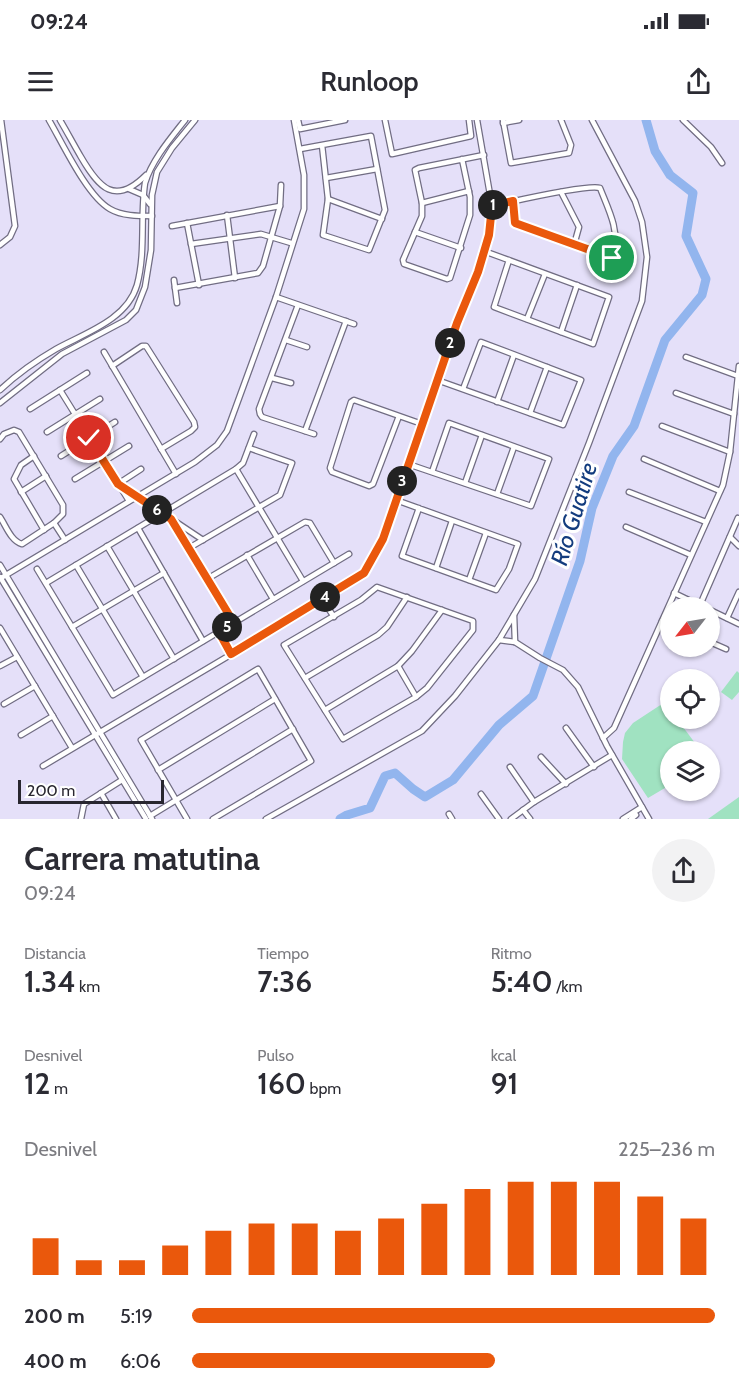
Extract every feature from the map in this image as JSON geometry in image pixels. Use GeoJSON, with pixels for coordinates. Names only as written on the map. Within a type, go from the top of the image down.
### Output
{"type":"FeatureCollection","features":[{"type":"Feature","properties":{"kind":"street"},"geometry":{"type":"LineString","coordinates":[[0,245],[10,237],[15,226],[2,120]]}},
{"type":"Feature","properties":{"kind":"street"},"geometry":{"type":"LineString","coordinates":[[49,120],[81,175],[100,202],[117,212],[152,216]]}},
{"type":"Feature","properties":{"kind":"street"},"geometry":{"type":"LineString","coordinates":[[60,120],[101,186],[118,192],[129,189],[147,173],[185,120]]}},
{"type":"Feature","properties":{"kind":"street"},"geometry":{"type":"LineString","coordinates":[[0,403],[62,354],[126,320],[136,310],[145,287],[151,250],[152,195],[157,172],[172,148],[195,120]]}},
{"type":"Feature","properties":{"kind":"street"},"geometry":{"type":"LineString","coordinates":[[296,120],[300,129],[345,120]]}},
{"type":"Feature","properties":{"kind":"street"},"geometry":{"type":"LineString","coordinates":[[2,577],[176,474],[218,445],[227,431],[276,297],[291,243],[304,209],[304,175],[296,120]]}},
{"type":"Feature","properties":{"kind":"street"},"geometry":{"type":"LineString","coordinates":[[385,120],[392,154],[471,136],[469,120]]}},
{"type":"Feature","properties":{"kind":"street"},"geometry":{"type":"LineString","coordinates":[[43,766],[364,573],[383,539],[489,235],[492,206],[477,120]]}},
{"type":"Feature","properties":{"kind":"street"},"geometry":{"type":"LineString","coordinates":[[519,120],[503,122],[511,163],[569,153],[571,145],[561,120]]}},
{"type":"Feature","properties":{"kind":"street"},"geometry":{"type":"LineString","coordinates":[[266,819],[422,730],[455,696],[499,640],[535,579],[642,301],[647,257],[642,222],[635,201],[592,120]]}},
{"type":"Feature","properties":{"kind":"street"},"geometry":{"type":"LineString","coordinates":[[683,120],[711,147],[722,163]]}},
{"type":"Feature","properties":{"kind":"street"},"geometry":{"type":"LineString","coordinates":[[300,149],[370,136],[385,210],[369,250],[323,235],[328,199],[322,145]]}},
{"type":"Feature","properties":{"kind":"street"},"geometry":{"type":"LineString","coordinates":[[462,159],[469,191],[471,215],[450,278],[447,279],[405,264],[404,260],[422,216],[422,203],[415,170],[462,159],[484,155]]}},
{"type":"Feature","properties":{"kind":"street"},"geometry":{"type":"LineString","coordinates":[[326,178],[377,169]]}},
{"type":"Feature","properties":{"kind":"street"},"geometry":{"type":"LineString","coordinates":[[0,390],[54,350],[100,326],[124,308],[136,285],[142,249],[143,195],[147,173]]}},
{"type":"Feature","properties":{"kind":"street"},"geometry":{"type":"LineString","coordinates":[[175,288],[258,273],[263,266],[280,206],[282,185]]}},
{"type":"Feature","properties":{"kind":"street"},"geometry":{"type":"LineString","coordinates":[[492,206],[513,201],[594,186],[600,188],[614,219],[615,254],[612,258],[515,223],[513,201]]}},
{"type":"Feature","properties":{"kind":"street"},"geometry":{"type":"LineString","coordinates":[[129,189],[143,195],[152,207]]}},
{"type":"Feature","properties":{"kind":"street"},"geometry":{"type":"LineString","coordinates":[[422,203],[469,191]]}},
{"type":"Feature","properties":{"kind":"street"},"geometry":{"type":"LineString","coordinates":[[561,192],[579,227],[574,245]]}},
{"type":"Feature","properties":{"kind":"street"},"geometry":{"type":"LineString","coordinates":[[328,199],[382,219]]}},
{"type":"Feature","properties":{"kind":"street"},"geometry":{"type":"LineString","coordinates":[[172,226],[280,206]]}},
{"type":"Feature","properties":{"kind":"street"},"geometry":{"type":"LineString","coordinates":[[227,216],[235,278]]}},
{"type":"Feature","properties":{"kind":"street"},"geometry":{"type":"LineString","coordinates":[[187,223],[199,285]]}},
{"type":"Feature","properties":{"kind":"street"},"geometry":{"type":"LineString","coordinates":[[415,232],[460,248]]}},
{"type":"Feature","properties":{"kind":"street"},"geometry":{"type":"LineString","coordinates":[[191,244],[261,234],[291,243]]}},
{"type":"Feature","properties":{"kind":"street"},"geometry":{"type":"LineString","coordinates":[[484,251],[509,260],[545,274],[609,297],[592,344],[494,307],[509,260]]}},
{"type":"Feature","properties":{"kind":"street"},"geometry":{"type":"LineString","coordinates":[[527,319],[545,274]]}},
{"type":"Feature","properties":{"kind":"street"},"geometry":{"type":"LineString","coordinates":[[174,280],[177,303]]}},
{"type":"Feature","properties":{"kind":"street"},"geometry":{"type":"LineString","coordinates":[[561,332],[577,285]]}},
{"type":"Feature","properties":{"kind":"street"},"geometry":{"type":"LineString","coordinates":[[276,297],[354,324]]}},
{"type":"Feature","properties":{"kind":"street"},"geometry":{"type":"LineString","coordinates":[[298,305],[259,410],[262,417],[314,434]]}},
{"type":"Feature","properties":{"kind":"street"},"geometry":{"type":"LineString","coordinates":[[305,431],[346,321]]}},
{"type":"Feature","properties":{"kind":"street"},"geometry":{"type":"LineString","coordinates":[[286,340],[307,348]]}},
{"type":"Feature","properties":{"kind":"street"},"geometry":{"type":"LineString","coordinates":[[437,380],[563,425],[580,380],[481,342],[463,389]]}},
{"type":"Feature","properties":{"kind":"street"},"geometry":{"type":"LineString","coordinates":[[112,366],[142,346],[146,346],[188,412],[195,427],[161,448]]}},
{"type":"Feature","properties":{"kind":"street"},"geometry":{"type":"LineString","coordinates":[[104,352],[176,474]]}},
{"type":"Feature","properties":{"kind":"street"},"geometry":{"type":"LineString","coordinates":[[497,402],[514,355]]}},
{"type":"Feature","properties":{"kind":"street"},"geometry":{"type":"LineString","coordinates":[[686,357],[738,376]]}},
{"type":"Feature","properties":{"kind":"street"},"geometry":{"type":"LineString","coordinates":[[672,597],[720,491],[730,452],[739,366]]}},
{"type":"Feature","properties":{"kind":"street"},"geometry":{"type":"LineString","coordinates":[[530,413],[547,368]]}},
{"type":"Feature","properties":{"kind":"street"},"geometry":{"type":"LineString","coordinates":[[30,409],[87,373]]}},
{"type":"Feature","properties":{"kind":"street"},"geometry":{"type":"LineString","coordinates":[[272,378],[291,383]]}},
{"type":"Feature","properties":{"kind":"street"},"geometry":{"type":"LineString","coordinates":[[60,390],[129,501]]}},
{"type":"Feature","properties":{"kind":"street"},"geometry":{"type":"LineString","coordinates":[[676,393],[734,414]]}},
{"type":"Feature","properties":{"kind":"street"},"geometry":{"type":"LineString","coordinates":[[47,432],[100,399]]}},
{"type":"Feature","properties":{"kind":"street"},"geometry":{"type":"LineString","coordinates":[[399,416],[373,484],[369,486],[332,472],[330,468],[351,402],[354,400],[422,424]]}},
{"type":"Feature","properties":{"kind":"street"},"geometry":{"type":"LineString","coordinates":[[61,456],[115,422]]}},
{"type":"Feature","properties":{"kind":"street"},"geometry":{"type":"LineString","coordinates":[[408,464],[531,506],[549,459],[449,423],[432,472]]}},
{"type":"Feature","properties":{"kind":"street"},"geometry":{"type":"LineString","coordinates":[[662,426],[730,452]]}},
{"type":"Feature","properties":{"kind":"street"},"geometry":{"type":"LineString","coordinates":[[0,439],[4,434],[14,430],[19,432],[63,505],[63,514],[54,523],[22,544],[17,543],[0,517]]}},
{"type":"Feature","properties":{"kind":"street"},"geometry":{"type":"LineString","coordinates":[[46,583],[236,469],[243,463],[254,434]]}},
{"type":"Feature","properties":{"kind":"street"},"geometry":{"type":"LineString","coordinates":[[465,483],[482,435]]}},
{"type":"Feature","properties":{"kind":"street"},"geometry":{"type":"LineString","coordinates":[[75,479],[129,446]]}},
{"type":"Feature","properties":{"kind":"street"},"geometry":{"type":"LineString","coordinates":[[497,494],[514,447]]}},
{"type":"Feature","properties":{"kind":"street"},"geometry":{"type":"LineString","coordinates":[[189,548],[280,495],[292,463],[249,448]]}},
{"type":"Feature","properties":{"kind":"street"},"geometry":{"type":"LineString","coordinates":[[34,456],[21,465],[14,479],[44,530]]}},
{"type":"Feature","properties":{"kind":"street"},"geometry":{"type":"LineString","coordinates":[[644,459],[720,491]]}},
{"type":"Feature","properties":{"kind":"street"},"geometry":{"type":"LineString","coordinates":[[118,484],[141,469]]}},
{"type":"Feature","properties":{"kind":"street"},"geometry":{"type":"LineString","coordinates":[[236,469],[303,581]]}},
{"type":"Feature","properties":{"kind":"street"},"geometry":{"type":"LineString","coordinates":[[21,492],[46,476]]}},
{"type":"Feature","properties":{"kind":"street"},"geometry":{"type":"LineString","coordinates":[[118,484],[203,540]]}},
{"type":"Feature","properties":{"kind":"street"},"geometry":{"type":"LineString","coordinates":[[629,492],[706,522]]}},
{"type":"Feature","properties":{"kind":"street"},"geometry":{"type":"LineString","coordinates":[[396,500],[419,508],[452,520],[486,533],[518,544],[512,561],[496,590],[402,556],[419,508]]}},
{"type":"Feature","properties":{"kind":"street"},"geometry":{"type":"LineString","coordinates":[[707,597],[738,518]]}},
{"type":"Feature","properties":{"kind":"street"},"geometry":{"type":"LineString","coordinates":[[171,519],[234,623]]}},
{"type":"Feature","properties":{"kind":"street"},"geometry":{"type":"LineString","coordinates":[[435,568],[452,520]]}},
{"type":"Feature","properties":{"kind":"street"},"geometry":{"type":"LineString","coordinates":[[207,579],[305,522],[310,524],[334,563]]}},
{"type":"Feature","properties":{"kind":"street"},"geometry":{"type":"LineString","coordinates":[[54,523],[64,540]]}},
{"type":"Feature","properties":{"kind":"street"},"geometry":{"type":"LineString","coordinates":[[626,527],[691,555]]}},
{"type":"Feature","properties":{"kind":"street"},"geometry":{"type":"LineString","coordinates":[[138,528],[203,641]]}},
{"type":"Feature","properties":{"kind":"street"},"geometry":{"type":"LineString","coordinates":[[469,580],[486,533]]}},
{"type":"Feature","properties":{"kind":"street"},"geometry":{"type":"LineString","coordinates":[[730,537],[739,546]]}},
{"type":"Feature","properties":{"kind":"street"},"geometry":{"type":"LineString","coordinates":[[107,546],[174,658]]}},
{"type":"Feature","properties":{"kind":"street"},"geometry":{"type":"LineString","coordinates":[[37,569],[113,695],[349,554]]}},
{"type":"Feature","properties":{"kind":"street"},"geometry":{"type":"LineString","coordinates":[[247,555],[273,599]]}},
{"type":"Feature","properties":{"kind":"street"},"geometry":{"type":"LineString","coordinates":[[0,565],[2,577],[150,818]]}},
{"type":"Feature","properties":{"kind":"street"},"geometry":{"type":"LineString","coordinates":[[76,565],[143,677]]}},
{"type":"Feature","properties":{"kind":"street"},"geometry":{"type":"LineString","coordinates":[[72,627],[164,573]]}},
{"type":"Feature","properties":{"kind":"street"},"geometry":{"type":"LineString","coordinates":[[376,587],[407,597],[472,621],[472,630],[428,688],[343,739],[284,645],[361,600],[376,587]]}},
{"type":"Feature","properties":{"kind":"street"},"geometry":{"type":"LineString","coordinates":[[727,618],[739,592]]}},
{"type":"Feature","properties":{"kind":"street"},"geometry":{"type":"LineString","coordinates":[[674,593],[683,597]]}},
{"type":"Feature","properties":{"kind":"street"},"geometry":{"type":"LineString","coordinates":[[305,678],[378,635],[387,627],[407,597]]}},
{"type":"Feature","properties":{"kind":"street"},"geometry":{"type":"LineString","coordinates":[[322,599],[334,617]]}},
{"type":"Feature","properties":{"kind":"street"},"geometry":{"type":"LineString","coordinates":[[325,710],[398,666],[442,610]]}},
{"type":"Feature","properties":{"kind":"street"},"geometry":{"type":"LineString","coordinates":[[514,615],[515,642]]}},
{"type":"Feature","properties":{"kind":"street"},"geometry":{"type":"LineString","coordinates":[[720,615],[739,624]]}},
{"type":"Feature","properties":{"kind":"street"},"geometry":{"type":"LineString","coordinates":[[603,738],[614,728],[660,625]]}},
{"type":"Feature","properties":{"kind":"street"},"geometry":{"type":"LineString","coordinates":[[0,628],[72,748]]}},
{"type":"Feature","properties":{"kind":"street"},"geometry":{"type":"LineString","coordinates":[[219,632],[231,654]]}},
{"type":"Feature","properties":{"kind":"street"},"geometry":{"type":"LineString","coordinates":[[499,640],[515,642],[563,670],[578,687],[612,755],[649,819]]}},
{"type":"Feature","properties":{"kind":"street"},"geometry":{"type":"LineString","coordinates":[[720,646],[726,649]]}},
{"type":"Feature","properties":{"kind":"street"},"geometry":{"type":"LineString","coordinates":[[0,666],[17,657]]}},
{"type":"Feature","properties":{"kind":"street"},"geometry":{"type":"LineString","coordinates":[[398,666],[416,697]]}},
{"type":"Feature","properties":{"kind":"street"},"geometry":{"type":"LineString","coordinates":[[187,819],[141,740],[258,669],[311,761],[213,819]]}},
{"type":"Feature","properties":{"kind":"street"},"geometry":{"type":"LineString","coordinates":[[4,705],[35,686]]}},
{"type":"Feature","properties":{"kind":"street"},"geometry":{"type":"LineString","coordinates":[[158,770],[275,699]]}},
{"type":"Feature","properties":{"kind":"street"},"geometry":{"type":"LineString","coordinates":[[21,735],[53,716]]}},
{"type":"Feature","properties":{"kind":"street"},"geometry":{"type":"LineString","coordinates":[[567,728],[594,767]]}},
{"type":"Feature","properties":{"kind":"street"},"geometry":{"type":"LineString","coordinates":[[150,818],[293,729]]}},
{"type":"Feature","properties":{"kind":"street"},"geometry":{"type":"LineString","coordinates":[[97,733],[122,780],[150,818]]}},
{"type":"Feature","properties":{"kind":"street"},"geometry":{"type":"LineString","coordinates":[[511,819],[534,802],[612,755]]}},
{"type":"Feature","properties":{"kind":"street"},"geometry":{"type":"LineString","coordinates":[[541,757],[566,784]]}},
{"type":"Feature","properties":{"kind":"street"},"geometry":{"type":"LineString","coordinates":[[510,767],[534,802]]}},
{"type":"Feature","properties":{"kind":"street"},"geometry":{"type":"LineString","coordinates":[[81,819],[84,804],[122,780]]}},
{"type":"Feature","properties":{"kind":"street"},"geometry":{"type":"LineString","coordinates":[[101,793],[116,819]]}},
{"type":"Feature","properties":{"kind":"street"},"geometry":{"type":"LineString","coordinates":[[481,794],[500,819]]}},
{"type":"Feature","properties":{"kind":"street"},"geometry":{"type":"LineString","coordinates":[[623,819],[642,807]]}},
{"type":"Feature","properties":{"kind":"street"},"geometry":{"type":"LineString","coordinates":[[523,810],[530,819]]}},
{"type":"Feature","properties":{"kind":"street"},"geometry":{"type":"LineString","coordinates":[[631,819],[636,815]]}},
{"type":"Feature","properties":{"kind":"green space"},"geometry":{"type":"Polygon","coordinates":[[[737,671],[739,673],[739,692],[732,700],[721,692],[737,671]]]}},
{"type":"Feature","properties":{"kind":"green space"},"geometry":{"type":"Polygon","coordinates":[[[660,705],[660,729],[684,729],[694,741],[660,741],[660,791],[648,798],[622,759],[625,733],[633,723],[660,705]]]}},
{"type":"Feature","properties":{"kind":"green space"},"geometry":{"type":"Polygon","coordinates":[[[739,797],[739,819],[708,819],[739,797]]]}},
{"type":"Feature","properties":{"kind":"waterway","name":"Río Guatire"},"geometry":{"type":"LineString","coordinates":[[340,819],[370,808],[385,776],[395,773],[425,797],[453,780],[499,725],[533,696],[580,561],[592,508],[613,456],[634,426],[665,340],[702,295],[706,279],[686,236],[693,193],[670,175],[655,151],[646,120]]}},
{"type":"Feature","properties":{"kind":"route"},"geometry":{"type":"LineString","coordinates":[[89,438],[118,484],[171,519],[234,623],[219,632],[231,654],[364,573],[383,539],[457,323],[478,272],[489,235],[492,206],[513,201],[515,223],[612,258]]}}]}
